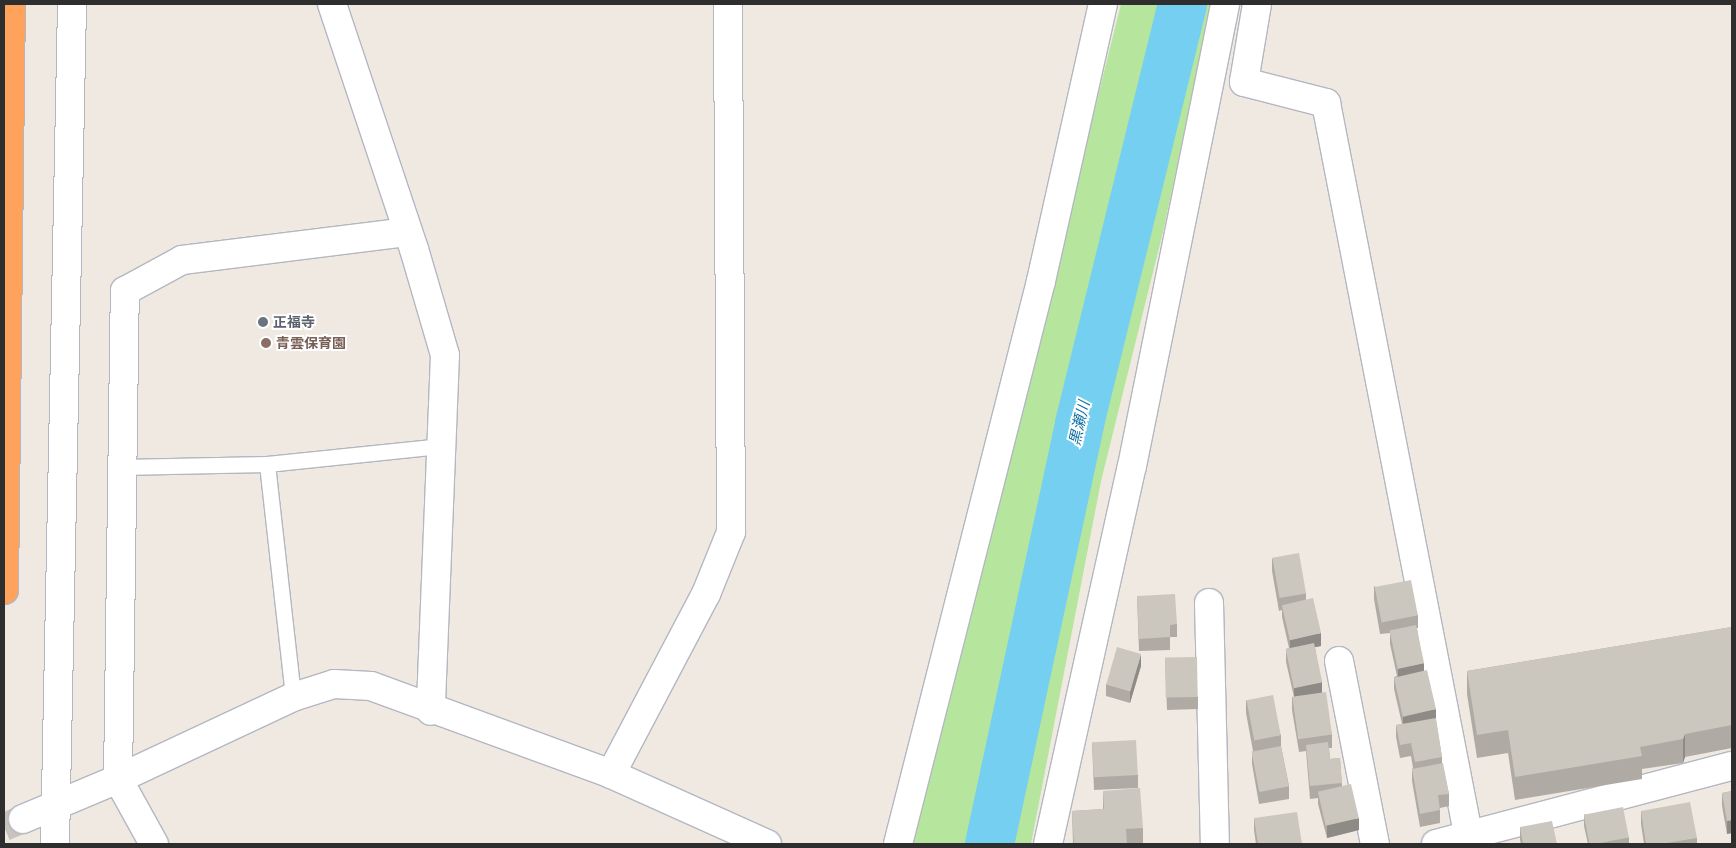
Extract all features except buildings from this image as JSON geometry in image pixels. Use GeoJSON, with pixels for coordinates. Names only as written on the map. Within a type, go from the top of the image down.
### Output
{"type":"FeatureCollection","features":[{"type":"Feature","properties":{"kind":"highway"},"geometry":{"type":"LineString","coordinates":[[4,590],[11,4]]}},
{"type":"Feature","properties":{"kind":"street"},"geometry":{"type":"LineString","coordinates":[[56,844],[54,804],[72,4]]}},
{"type":"Feature","properties":{"kind":"street"},"geometry":{"type":"LineString","coordinates":[[332,4],[406,232],[414,249],[445,355],[431,711]]}},
{"type":"Feature","properties":{"kind":"street"},"geometry":{"type":"LineString","coordinates":[[611,774],[706,594],[731,532],[728,4]]}},
{"type":"Feature","properties":{"kind":"street"},"geometry":{"type":"LineString","coordinates":[[898,844],[1041,281],[1103,4]]}},
{"type":"Feature","properties":{"kind":"street"},"geometry":{"type":"LineString","coordinates":[[1048,844],[1132,466],[1225,4]]}},
{"type":"Feature","properties":{"kind":"street"},"geometry":{"type":"LineString","coordinates":[[1257,4],[1244,82],[1326,103],[1469,840]]}},
{"type":"Feature","properties":{"kind":"street"},"geometry":{"type":"LineString","coordinates":[[154,844],[118,779],[125,290],[182,260],[406,232]]}},
{"type":"Feature","properties":{"kind":"street"},"geometry":{"type":"LineString","coordinates":[[1209,603],[1215,844]]}},
{"type":"Feature","properties":{"kind":"street"},"geometry":{"type":"LineString","coordinates":[[1339,661],[1375,844]]}},
{"type":"Feature","properties":{"kind":"street"},"geometry":{"type":"LineString","coordinates":[[22,819],[54,804],[118,779],[293,697],[334,684],[371,686],[431,711],[611,774],[767,844]]}},
{"type":"Feature","properties":{"kind":"street"},"geometry":{"type":"LineString","coordinates":[[1436,844],[1469,840],[1732,766]]}},
{"type":"Feature","properties":{"kind":"lane"},"geometry":{"type":"LineString","coordinates":[[121,467],[267,464],[442,446]]}},
{"type":"Feature","properties":{"kind":"lane"},"geometry":{"type":"LineString","coordinates":[[267,464],[293,697]]}},
{"type":"Feature","properties":{"kind":"green space"},"geometry":{"type":"Polygon","coordinates":[[[1121,4],[1212,4],[1163,232],[1101,481],[1031,844],[911,844],[1121,4]]]}},
{"type":"Feature","properties":{"kind":"waterway","name":"黒瀬川"},"geometry":{"type":"LineString","coordinates":[[989,844],[1079,423],[1182,4]]}},
{"type":"Feature","properties":{"kind":"tunnel"},"geometry":{"type":"LineString","coordinates":[[4,827],[23,819]]}},
{"type":"Feature","properties":{"kind":"place","name":"正福寺"},"geometry":{"type":"Point","coordinates":[263,322]}},
{"type":"Feature","properties":{"kind":"place","name":"青雲保育園"},"geometry":{"type":"Point","coordinates":[266,343]}}]}
